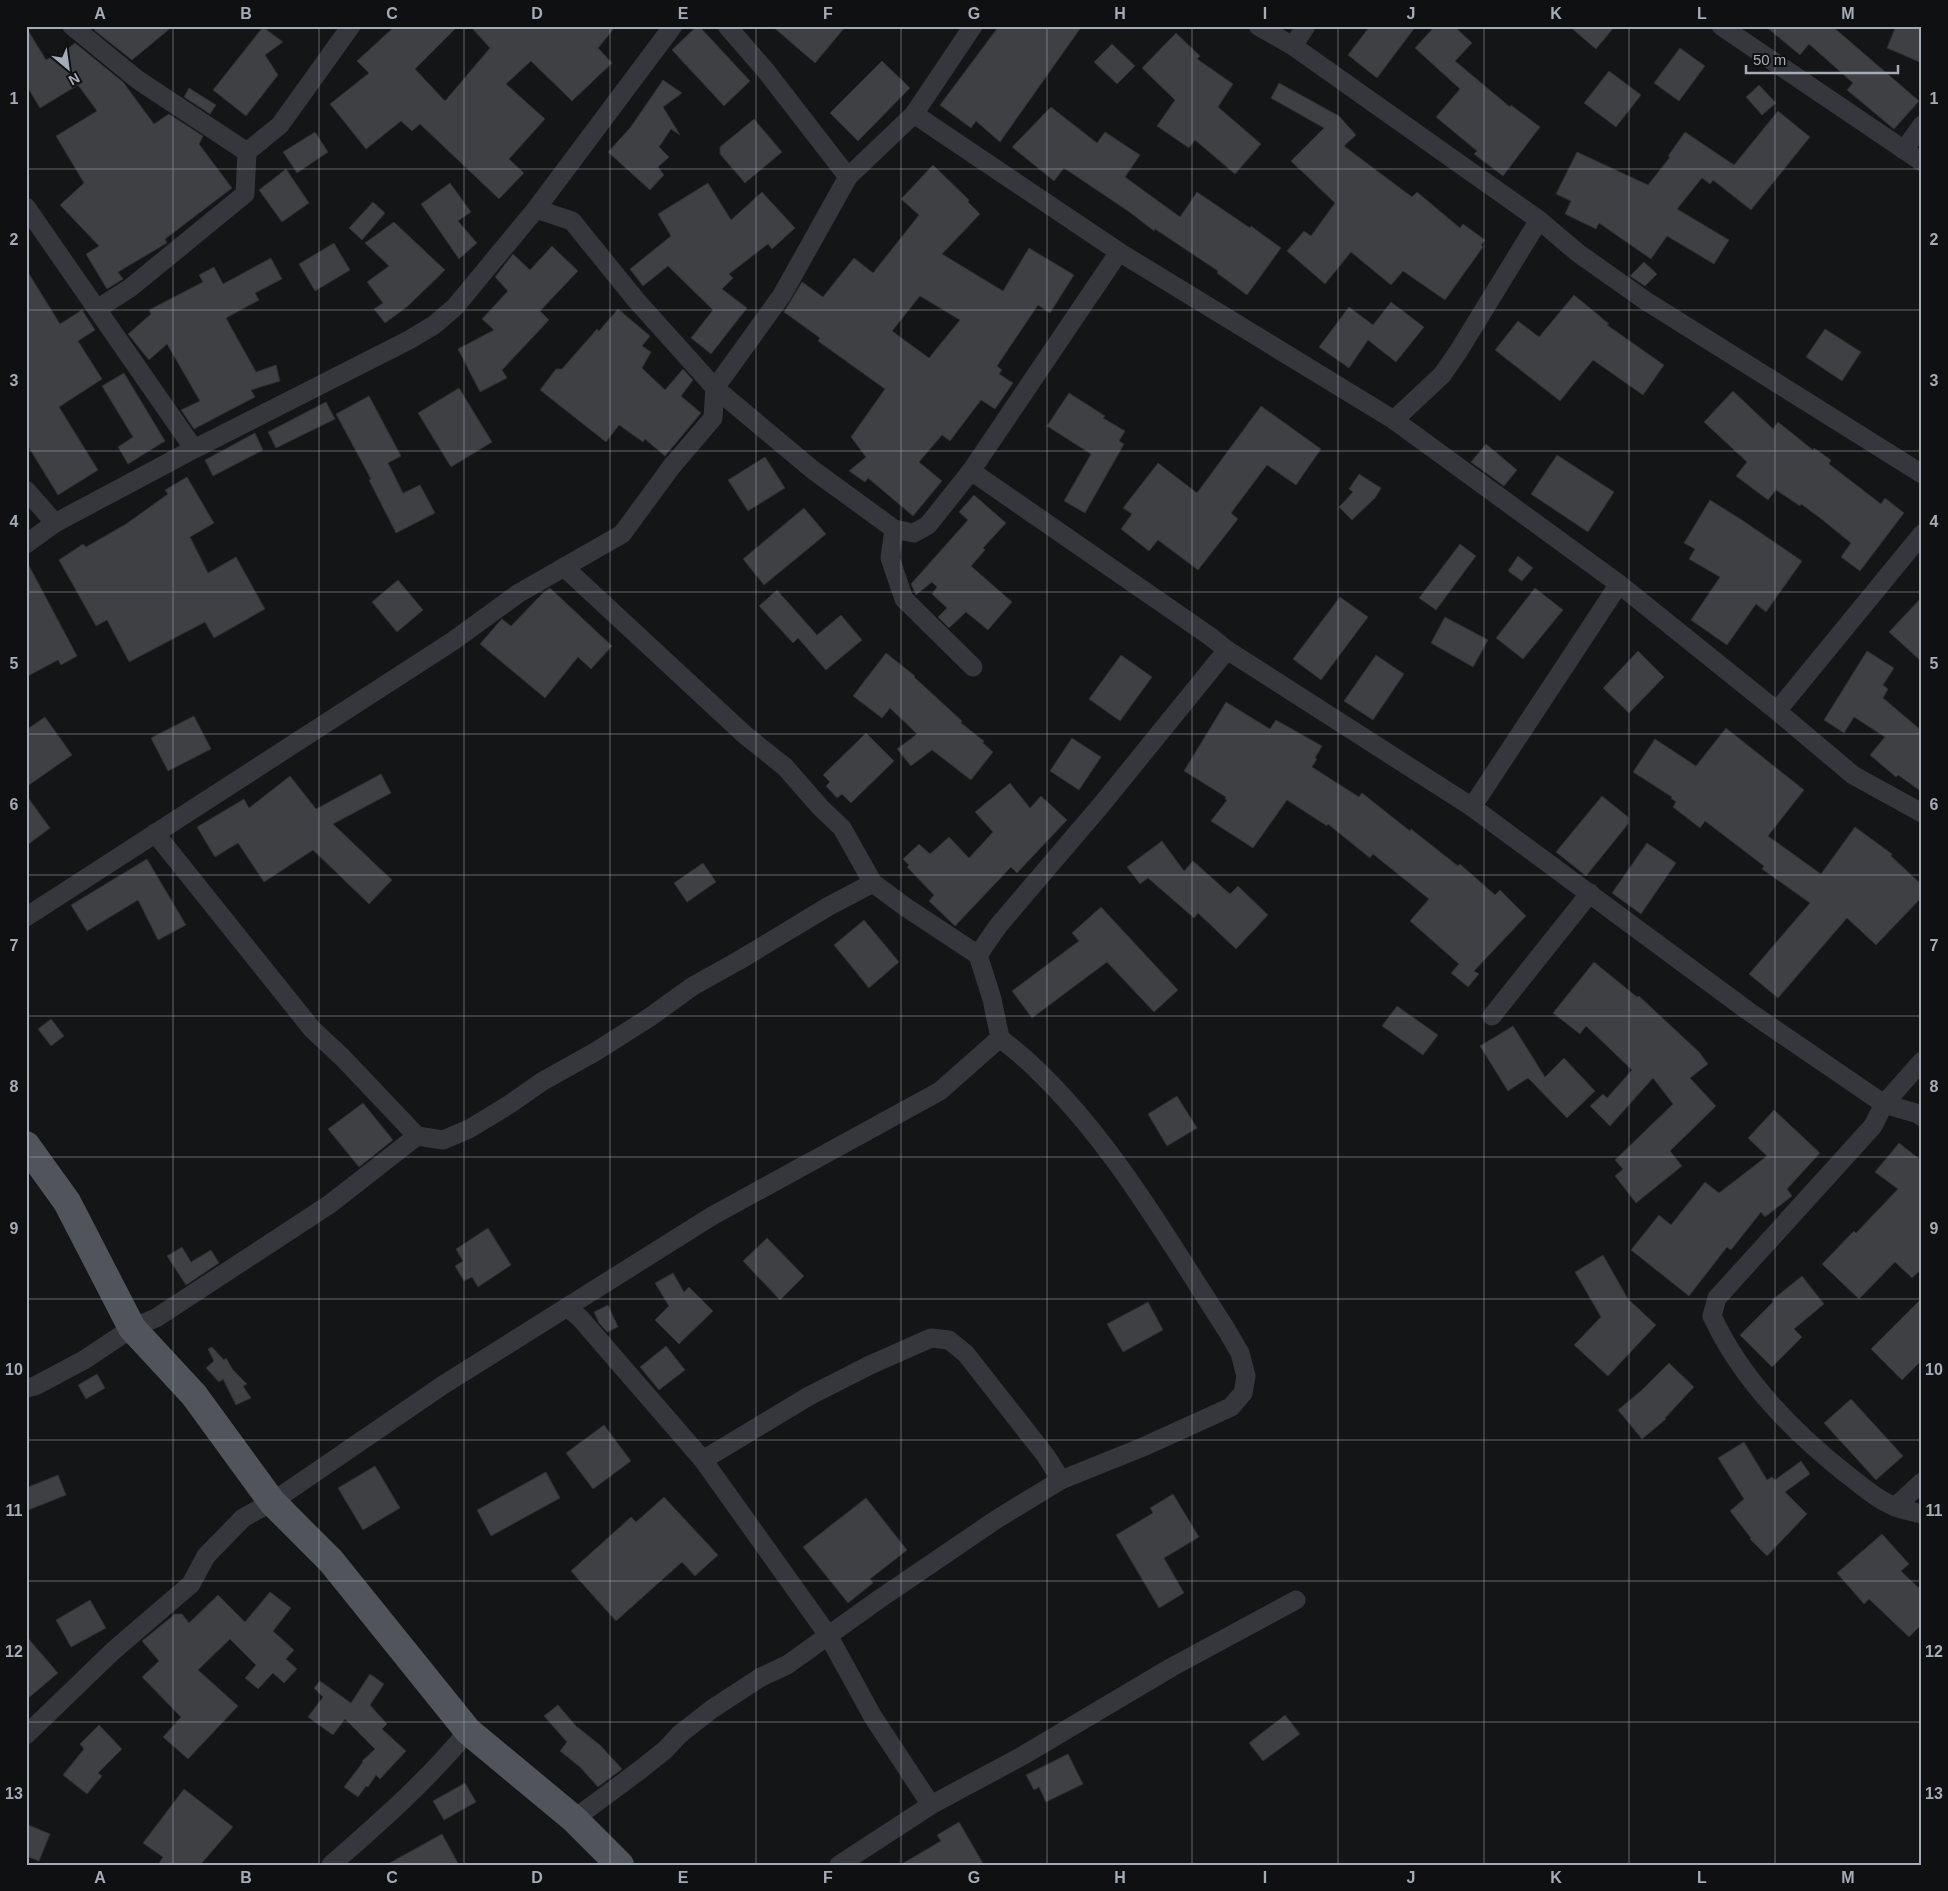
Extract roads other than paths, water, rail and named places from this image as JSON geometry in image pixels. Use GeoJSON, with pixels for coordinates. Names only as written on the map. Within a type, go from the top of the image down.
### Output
{"type":"FeatureCollection","features":[{"type":"Feature","properties":{"kind":"main road"},"geometry":{"type":"LineString","coordinates":[[26,1145],[66,1202],[132,1328],[194,1395],[272,1502],[331,1561],[468,1731],[574,1819],[620,1865]]}},
{"type":"Feature","properties":{"kind":"street"},"geometry":{"type":"LineString","coordinates":[[96,309],[130,288],[245,194],[247,152],[280,125],[351,26]]}},
{"type":"Feature","properties":{"kind":"street"},"geometry":{"type":"LineString","coordinates":[[26,544],[55,523],[194,449],[409,340],[434,325],[455,307],[536,210],[673,26]]}},
{"type":"Feature","properties":{"kind":"street"},"geometry":{"type":"LineString","coordinates":[[727,26],[766,71],[848,178]]}},
{"type":"Feature","properties":{"kind":"street"},"geometry":{"type":"LineString","coordinates":[[26,917],[453,641],[519,593],[622,534],[672,466],[713,418],[715,388],[782,295],[848,178],[914,114],[973,26]]}},
{"type":"Feature","properties":{"kind":"street"},"geometry":{"type":"LineString","coordinates":[[1258,26],[1293,46],[1539,220],[1578,253],[1646,301],[1922,474]]}},
{"type":"Feature","properties":{"kind":"street"},"geometry":{"type":"LineString","coordinates":[[1293,46],[1306,26]]}},
{"type":"Feature","properties":{"kind":"street"},"geometry":{"type":"LineString","coordinates":[[1722,26],[1922,162]]}},
{"type":"Feature","properties":{"kind":"street"},"geometry":{"type":"LineString","coordinates":[[79,28],[138,80],[247,152]]}},
{"type":"Feature","properties":{"kind":"street"},"geometry":{"type":"LineString","coordinates":[[914,114],[1118,252],[1394,420],[1619,584],[1777,711],[1853,775],[1922,813]]}},
{"type":"Feature","properties":{"kind":"street"},"geometry":{"type":"LineString","coordinates":[[1904,150],[1922,125]]}},
{"type":"Feature","properties":{"kind":"street"},"geometry":{"type":"LineString","coordinates":[[26,207],[194,449]]}},
{"type":"Feature","properties":{"kind":"street"},"geometry":{"type":"LineString","coordinates":[[536,210],[572,222],[636,300],[715,388],[813,470],[894,529],[914,533],[928,525],[971,471],[1118,252]]}},
{"type":"Feature","properties":{"kind":"street"},"geometry":{"type":"LineString","coordinates":[[1394,420],[1442,375],[1539,220]]}},
{"type":"Feature","properties":{"kind":"street"},"geometry":{"type":"LineString","coordinates":[[971,471],[1211,637],[1226,650],[1472,806],[1748,1011],[1884,1104],[1919,1114],[1922,1117]]}},
{"type":"Feature","properties":{"kind":"street"},"geometry":{"type":"LineString","coordinates":[[26,490],[55,523]]}},
{"type":"Feature","properties":{"kind":"street"},"geometry":{"type":"LineString","coordinates":[[894,529],[890,558],[904,599],[973,667]]}},
{"type":"Feature","properties":{"kind":"street"},"geometry":{"type":"LineString","coordinates":[[1777,711],[1922,534]]}},
{"type":"Feature","properties":{"kind":"street"},"geometry":{"type":"LineString","coordinates":[[564,567],[745,735],[785,767],[820,807],[842,828],[873,883],[978,955],[992,1000],[1000,1038],[1035,1067],[1057,1089],[1116,1160],[1226,1329],[1240,1353],[1246,1376],[1243,1393],[1231,1407],[1143,1447],[1061,1480],[982,1530],[787,1665],[761,1677],[712,1709],[680,1734],[665,1750],[640,1770],[574,1819]]}},
{"type":"Feature","properties":{"kind":"street"},"geometry":{"type":"LineString","coordinates":[[1472,806],[1619,584]]}},
{"type":"Feature","properties":{"kind":"street"},"geometry":{"type":"LineString","coordinates":[[978,955],[998,926],[1102,804],[1226,650]]}},
{"type":"Feature","properties":{"kind":"street"},"geometry":{"type":"LineString","coordinates":[[155,834],[312,1029],[342,1057],[417,1136],[444,1140],[469,1129],[543,1081],[595,1052],[650,1017],[693,986],[829,906],[873,883]]}},
{"type":"Feature","properties":{"kind":"street"},"geometry":{"type":"LineString","coordinates":[[1492,1016],[1590,893]]}},
{"type":"Feature","properties":{"kind":"street"},"geometry":{"type":"LineString","coordinates":[[26,1735],[113,1651],[191,1584],[206,1556],[243,1518],[272,1502],[443,1385],[712,1216],[940,1091],[1000,1038]]}},
{"type":"Feature","properties":{"kind":"street"},"geometry":{"type":"LineString","coordinates":[[1922,1061],[1884,1104],[1873,1126],[1717,1298],[1712,1316],[1720,1334],[1764,1399],[1818,1451],[1873,1495],[1895,1507],[1922,1514]]}},
{"type":"Feature","properties":{"kind":"street"},"geometry":{"type":"LineString","coordinates":[[26,1388],[35,1386],[84,1360],[132,1328],[156,1318],[330,1204],[417,1136]]}},
{"type":"Feature","properties":{"kind":"street"},"geometry":{"type":"LineString","coordinates":[[567,1307],[580,1318],[703,1460],[828,1635],[873,1717],[930,1805]]}},
{"type":"Feature","properties":{"kind":"street"},"geometry":{"type":"LineString","coordinates":[[703,1460],[809,1396],[870,1365],[931,1338],[950,1340],[966,1354],[1028,1432],[1061,1480]]}},
{"type":"Feature","properties":{"kind":"street"},"geometry":{"type":"LineString","coordinates":[[1895,1507],[1922,1482]]}},
{"type":"Feature","properties":{"kind":"street"},"geometry":{"type":"LineString","coordinates":[[839,1865],[930,1805],[1022,1756],[1172,1667],[1296,1600]]}},
{"type":"Feature","properties":{"kind":"street"},"geometry":{"type":"LineString","coordinates":[[330,1865],[397,1807],[444,1760],[468,1731]]}}]}
